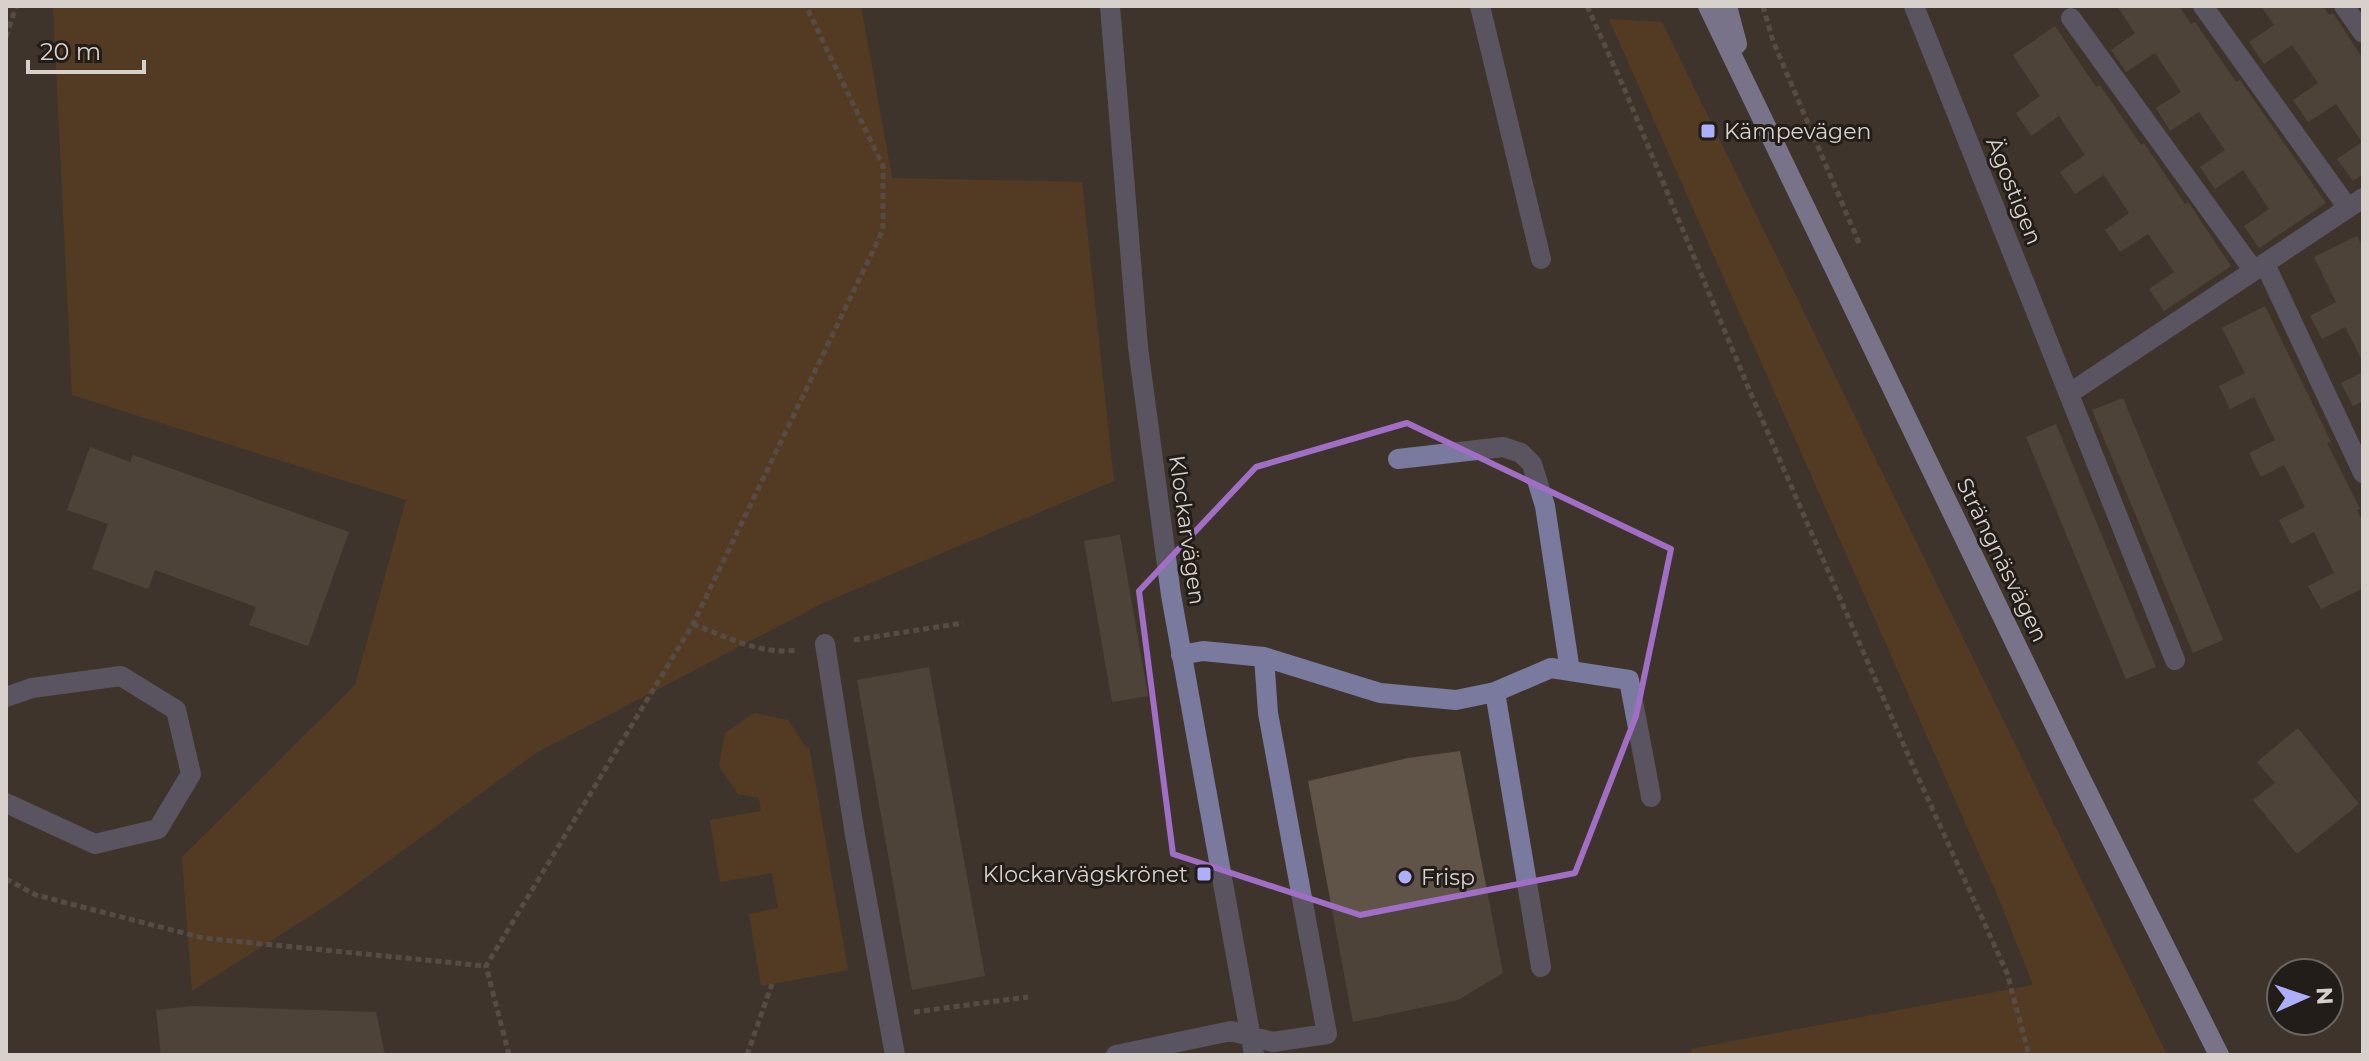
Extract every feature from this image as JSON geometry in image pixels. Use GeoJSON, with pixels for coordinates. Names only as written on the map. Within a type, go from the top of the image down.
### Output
{"type":"FeatureCollection","features":[{"type":"Feature","properties":{"kind":"main road","name":"Strängnäsvägen"},"geometry":{"type":"LineString","coordinates":[[1708,6],[2075,767],[2219,1055]]}},
{"type":"Feature","properties":{"kind":"main road","name":"Strängnäsvägen"},"geometry":{"type":"LineString","coordinates":[[1727,6],[1746,83]]}},
{"type":"Feature","properties":{"kind":"street","name":"Klockarvägen"},"geometry":{"type":"LineString","coordinates":[[1110,6],[1138,347],[1181,655],[1252,1046]]}},
{"type":"Feature","properties":{"kind":"street"},"geometry":{"type":"LineString","coordinates":[[1480,6],[1541,259]]}},
{"type":"Feature","properties":{"kind":"street","name":"Ägostigen"},"geometry":{"type":"LineString","coordinates":[[1914,6],[2175,660]]}},
{"type":"Feature","properties":{"kind":"street"},"geometry":{"type":"LineString","coordinates":[[2070,393],[2358,205],[2203,6]]}},
{"type":"Feature","properties":{"kind":"street"},"geometry":{"type":"LineString","coordinates":[[2344,6],[2363,33]]}},
{"type":"Feature","properties":{"kind":"street"},"geometry":{"type":"LineString","coordinates":[[2071,18],[2260,267],[2363,473]]}},
{"type":"Feature","properties":{"kind":"street"},"geometry":{"type":"LineString","coordinates":[[1398,459],[1503,447],[1521,453],[1532,464],[1545,506],[1570,671]]}},
{"type":"Feature","properties":{"kind":"street"},"geometry":{"type":"LineString","coordinates":[[825,644],[855,835],[895,1055]]}},
{"type":"Feature","properties":{"kind":"street"},"geometry":{"type":"LineString","coordinates":[[1181,655],[1203,651],[1264,657],[1380,693],[1456,700],[1495,692],[1551,668],[1629,680],[1651,797]]}},
{"type":"Feature","properties":{"kind":"street"},"geometry":{"type":"LineString","coordinates":[[1116,1055],[1231,1031],[1252,1046],[1327,1034],[1268,713],[1264,657]]}},
{"type":"Feature","properties":{"kind":"street"},"geometry":{"type":"LineString","coordinates":[[6,697],[32,688],[121,676],[176,710],[191,774],[158,829],[95,844],[6,803]]}},
{"type":"Feature","properties":{"kind":"street"},"geometry":{"type":"LineString","coordinates":[[1495,692],[1541,967]]}},
{"type":"Feature","properties":{"kind":"path"},"geometry":{"type":"LineString","coordinates":[[6,37],[16,6]]}},
{"type":"Feature","properties":{"kind":"path"},"geometry":{"type":"LineString","coordinates":[[509,1055],[486,966],[693,624],[883,230],[883,166],[806,6]]}},
{"type":"Feature","properties":{"kind":"path"},"geometry":{"type":"LineString","coordinates":[[1587,6],[1913,766],[2007,973],[2029,1055]]}},
{"type":"Feature","properties":{"kind":"path"},"geometry":{"type":"LineString","coordinates":[[693,624],[748,645],[785,652],[963,623]]}},
{"type":"Feature","properties":{"kind":"path"},"geometry":{"type":"LineString","coordinates":[[6,879],[36,895],[203,938],[486,966]]}},
{"type":"Feature","properties":{"kind":"path"},"geometry":{"type":"LineString","coordinates":[[747,1055],[772,984]]}},
{"type":"Feature","properties":{"kind":"path"},"geometry":{"type":"LineString","coordinates":[[889,1016],[1028,997]]}},
{"type":"Feature","properties":{"kind":"highlighted area"},"geometry":{"type":"Polygon","coordinates":[[[1407,423],[1671,549],[1636,716],[1575,873],[1360,915],[1173,854],[1139,591],[1256,467],[1407,423]]]}},
{"type":"Feature","properties":{"kind":"shaded area"},"geometry":{"type":"Polygon","coordinates":[[[53,6],[861,6],[892,178],[1082,182],[1114,481],[823,603],[536,753],[338,898],[192,991],[182,857],[355,685],[406,500],[72,395],[53,6]]]}},
{"type":"Feature","properties":{"kind":"shaded area"},"geometry":{"type":"Polygon","coordinates":[[[1609,19],[1662,22],[2167,1055],[1692,1055],[1691,1049],[2033,985],[1999,899],[1609,19]]]}},
{"type":"Feature","properties":{"kind":"shaded area"},"geometry":{"type":"Polygon","coordinates":[[[754,713],[788,720],[809,747],[848,970],[761,986],[749,914],[778,908],[772,873],[720,882],[710,820],[761,811],[759,798],[738,794],[719,766],[725,733],[754,713]]]}},
{"type":"Feature","properties":{"kind":"building"},"geometry":{"type":"Polygon","coordinates":[[[2117,6],[2179,6],[2191,24],[2195,22],[2236,82],[2240,80],[2326,203],[2259,248],[2244,226],[2269,209],[2243,170],[2215,189],[2200,167],[2225,150],[2199,112],[2170,131],[2156,108],[2181,92],[2155,53],[2126,72],[2111,50],[2135,33],[2117,6]]]}},
{"type":"Feature","properties":{"kind":"building"},"geometry":{"type":"Polygon","coordinates":[[[2261,6],[2323,6],[2329,15],[2333,13],[2363,59],[2363,174],[2353,181],[2337,159],[2362,142],[2336,104],[2308,122],[2293,100],[2318,83],[2292,45],[2264,64],[2249,42],[2274,25],[2261,6]]]}},
{"type":"Feature","properties":{"kind":"building"},"geometry":{"type":"Polygon","coordinates":[[[2055,26],[2096,87],[2100,85],[2185,204],[2188,202],[2231,266],[2164,311],[2149,289],[2174,272],[2148,234],[2120,252],[2105,230],[2129,213],[2104,175],[2075,194],[2060,172],[2085,155],[2059,116],[2031,136],[2016,113],[2040,96],[2013,55],[2055,26]]]}},
{"type":"Feature","properties":{"kind":"building"},"geometry":{"type":"Polygon","coordinates":[[[2357,236],[2363,248],[2363,362],[2345,327],[2322,339],[2310,316],[2336,302],[2314,257],[2357,236]]]}},
{"type":"Feature","properties":{"kind":"building"},"geometry":{"type":"Polygon","coordinates":[[[2265,306],[2331,442],[2327,443],[2360,509],[2357,510],[2363,522],[2363,588],[2321,609],[2308,586],[2334,573],[2314,532],[2291,544],[2279,520],[2305,507],[2284,465],[2261,477],[2249,453],[2275,440],[2254,397],[2230,409],[2219,386],[2245,373],[2222,328],[2265,306]]]}},
{"type":"Feature","properties":{"kind":"building"},"geometry":{"type":"Polygon","coordinates":[[[2363,372],[2363,401],[2353,406],[2341,383],[2363,372]]]}},
{"type":"Feature","properties":{"kind":"building"},"geometry":{"type":"Polygon","coordinates":[[[2123,398],[2223,640],[2193,653],[2092,410],[2123,398]]]}},
{"type":"Feature","properties":{"kind":"building"},"geometry":{"type":"Polygon","coordinates":[[[2056,424],[2156,667],[2126,679],[2026,437],[2056,424]]]}},
{"type":"Feature","properties":{"kind":"building"},"geometry":{"type":"Polygon","coordinates":[[[90,447],[130,462],[133,455],[349,532],[308,646],[249,625],[256,607],[155,570],[148,589],[92,569],[108,524],[67,510],[90,447]]]}},
{"type":"Feature","properties":{"kind":"building"},"geometry":{"type":"Polygon","coordinates":[[[1120,535],[1148,696],[1112,702],[1084,541],[1120,535]]]}},
{"type":"Feature","properties":{"kind":"building"},"geometry":{"type":"Polygon","coordinates":[[[929,667],[985,976],[912,990],[857,680],[929,667]]]}},
{"type":"Feature","properties":{"kind":"building"},"geometry":{"type":"Polygon","coordinates":[[[2298,728],[2359,804],[2297,854],[2253,800],[2275,783],[2257,762],[2298,728]]]}},
{"type":"Feature","properties":{"kind":"building","name":"Frisp"},"geometry":{"type":"Polygon","coordinates":[[[1460,751],[1503,973],[1458,1000],[1353,1022],[1308,781],[1408,758],[1460,751]]]}},
{"type":"Feature","properties":{"kind":"building"},"geometry":{"type":"Polygon","coordinates":[[[191,1006],[376,1012],[385,1055],[161,1055],[156,1010],[191,1006]]]}},
{"type":"Feature","properties":{"kind":"place","name":"Kämpevägen"},"geometry":{"type":"Point","coordinates":[1708,131]}},
{"type":"Feature","properties":{"kind":"place","name":"Klockarvägskrönet"},"geometry":{"type":"Point","coordinates":[1204,874]}},
{"type":"Feature","properties":{"kind":"place","name":"Frisp"},"geometry":{"type":"Point","coordinates":[1405,877]}}]}
